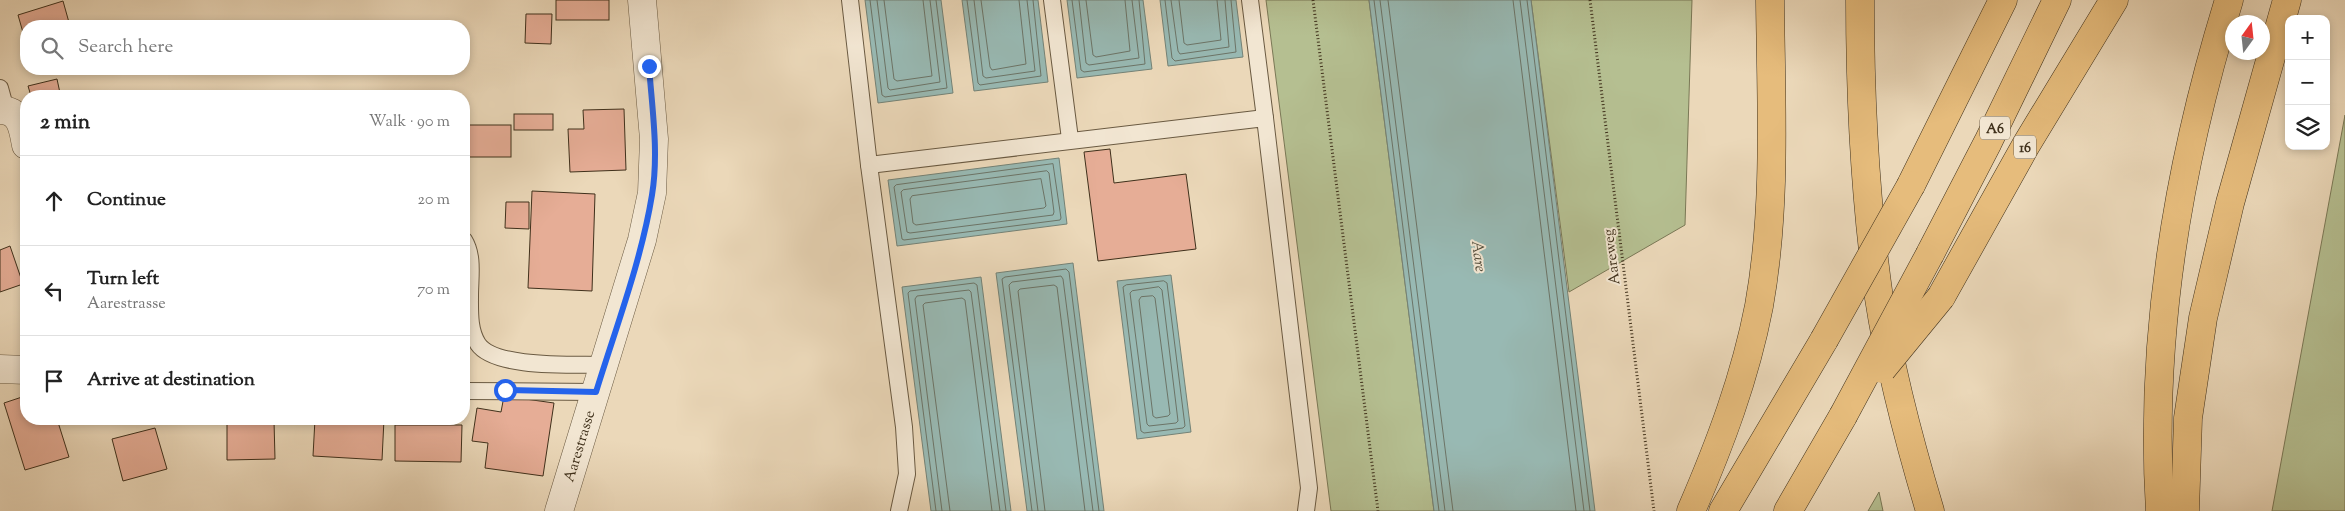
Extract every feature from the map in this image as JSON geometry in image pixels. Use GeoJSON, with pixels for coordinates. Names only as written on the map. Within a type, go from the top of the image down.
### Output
{"type":"FeatureCollection","features":[{"type":"Feature","properties":{"kind":"highway"},"geometry":{"type":"LineString","coordinates":[[1694,503],[1733,408],[1748,356],[1759,305],[1766,256],[1769,204],[1770,0]]}},
{"type":"Feature","properties":{"kind":"highway"},"geometry":{"type":"LineString","coordinates":[[1860,0],[1860,82],[1865,168],[1880,299],[1904,420],[1930,511]]}},
{"type":"Feature","properties":{"kind":"highway"},"geometry":{"type":"LineString","coordinates":[[1723,511],[1824,340],[1911,185],[2003,0]]}},
{"type":"Feature","properties":{"kind":"highway","name":"A6"},"geometry":{"type":"LineString","coordinates":[[1788,511],[1843,416],[1930,254],[1988,142],[2057,0]]}},
{"type":"Feature","properties":{"kind":"highway","name":"16"},"geometry":{"type":"LineString","coordinates":[[1843,416],[1941,297],[2026,145],[2114,0]]}},
{"type":"Feature","properties":{"kind":"highway"},"geometry":{"type":"LineString","coordinates":[[2160,511],[2158,414],[2164,311],[2170,256],[2199,105],[2229,0]]}},
{"type":"Feature","properties":{"kind":"highway"},"geometry":{"type":"LineString","coordinates":[[2185,511],[2188,418],[2203,318],[2230,203],[2287,0]]}},
{"type":"Feature","properties":{"kind":"street","name":"Aarestrasse"},"geometry":{"type":"LineString","coordinates":[[559,511],[642,240],[652,193],[654,140],[642,0]]}},
{"type":"Feature","properties":{"kind":"street"},"geometry":{"type":"LineString","coordinates":[[2,103],[16,115],[20,123]]}},
{"type":"Feature","properties":{"kind":"street"},"geometry":{"type":"LineString","coordinates":[[0,369],[20,370]]}},
{"type":"Feature","properties":{"kind":"lane"},"geometry":{"type":"LineString","coordinates":[[850,0],[869,165],[904,427],[906,474],[900,511]]}},
{"type":"Feature","properties":{"kind":"lane"},"geometry":{"type":"LineString","coordinates":[[1052,0],[1070,139]]}},
{"type":"Feature","properties":{"kind":"lane"},"geometry":{"type":"LineString","coordinates":[[1250,0],[1309,488],[1306,511]]}},
{"type":"Feature","properties":{"kind":"lane"},"geometry":{"type":"LineString","coordinates":[[869,165],[1070,139],[1265,118]]}},
{"type":"Feature","properties":{"kind":"lane"},"geometry":{"type":"LineString","coordinates":[[470,255],[470,324],[479,345],[494,358],[515,362],[604,365]]}},
{"type":"Feature","properties":{"kind":"lane"},"geometry":{"type":"LineString","coordinates":[[470,391],[596,392]]}},
{"type":"Feature","properties":{"kind":"path"},"geometry":{"type":"LineString","coordinates":[[1313,0],[1378,511]]}},
{"type":"Feature","properties":{"kind":"path","name":"Aareweg"},"geometry":{"type":"LineString","coordinates":[[1590,0],[1654,511]]}},
{"type":"Feature","properties":{"kind":"green space"},"geometry":{"type":"Polygon","coordinates":[[[1266,0],[1369,0],[1434,511],[1331,511],[1266,0]]]}},
{"type":"Feature","properties":{"kind":"green space"},"geometry":{"type":"Polygon","coordinates":[[[1531,0],[1692,0],[1685,225],[1569,292],[1531,0]]]}},
{"type":"Feature","properties":{"kind":"green space"},"geometry":{"type":"Polygon","coordinates":[[[2345,115],[2345,511],[2272,511],[2345,115]]]}},
{"type":"Feature","properties":{"kind":"green space"},"geometry":{"type":"Polygon","coordinates":[[[1879,492],[1883,511],[1868,511],[1879,492]]]}},
{"type":"Feature","properties":{"kind":"water"},"geometry":{"type":"Polygon","coordinates":[[[865,0],[941,0],[953,93],[878,103],[865,0]]]}},
{"type":"Feature","properties":{"kind":"water"},"geometry":{"type":"Polygon","coordinates":[[[962,0],[1038,0],[1048,82],[974,91],[962,0]]]}},
{"type":"Feature","properties":{"kind":"water"},"geometry":{"type":"Polygon","coordinates":[[[1067,0],[1143,0],[1152,69],[1077,78],[1067,0]]]}},
{"type":"Feature","properties":{"kind":"water"},"geometry":{"type":"Polygon","coordinates":[[[1160,0],[1236,0],[1243,57],[1168,66],[1160,0]]]}},
{"type":"Feature","properties":{"kind":"water","name":"Aare"},"geometry":{"type":"Polygon","coordinates":[[[1369,0],[1531,0],[1595,511],[1434,511],[1369,0]]]}},
{"type":"Feature","properties":{"kind":"water"},"geometry":{"type":"Polygon","coordinates":[[[1059,158],[1067,224],[897,246],[888,180],[1059,158]]]}},
{"type":"Feature","properties":{"kind":"water"},"geometry":{"type":"Polygon","coordinates":[[[1073,263],[1104,511],[1027,511],[996,273],[1073,263]]]}},
{"type":"Feature","properties":{"kind":"water"},"geometry":{"type":"Polygon","coordinates":[[[1171,275],[1191,432],[1137,439],[1117,281],[1171,275]]]}},
{"type":"Feature","properties":{"kind":"water"},"geometry":{"type":"Polygon","coordinates":[[[981,277],[1011,511],[931,511],[902,287],[981,277]]]}},
{"type":"Feature","properties":{"kind":"building"},"geometry":{"type":"Polygon","coordinates":[[[556,0],[609,0],[609,20],[556,20],[556,0]]]}},
{"type":"Feature","properties":{"kind":"building"},"geometry":{"type":"Polygon","coordinates":[[[63,1],[68,20],[20,20],[20,22],[18,15],[63,1]]]}},
{"type":"Feature","properties":{"kind":"building"},"geometry":{"type":"Polygon","coordinates":[[[526,14],[552,14],[551,44],[525,43],[526,14]]]}},
{"type":"Feature","properties":{"kind":"building"},"geometry":{"type":"Polygon","coordinates":[[[57,79],[59,90],[29,90],[28,86],[57,79]]]}},
{"type":"Feature","properties":{"kind":"building"},"geometry":{"type":"Polygon","coordinates":[[[624,109],[626,170],[570,172],[568,129],[584,129],[583,110],[624,109]]]}},
{"type":"Feature","properties":{"kind":"building"},"geometry":{"type":"Polygon","coordinates":[[[514,114],[553,114],[553,130],[514,130],[514,114]]]}},
{"type":"Feature","properties":{"kind":"building"},"geometry":{"type":"Polygon","coordinates":[[[470,125],[511,125],[511,157],[470,157],[470,125]]]}},
{"type":"Feature","properties":{"kind":"building"},"geometry":{"type":"Polygon","coordinates":[[[1110,149],[1114,183],[1186,174],[1196,249],[1098,261],[1084,152],[1110,149]]]}},
{"type":"Feature","properties":{"kind":"building"},"geometry":{"type":"Polygon","coordinates":[[[532,191],[595,194],[592,291],[528,288],[532,191]]]}},
{"type":"Feature","properties":{"kind":"building"},"geometry":{"type":"Polygon","coordinates":[[[506,202],[529,202],[529,229],[505,228],[506,202]]]}},
{"type":"Feature","properties":{"kind":"building"},"geometry":{"type":"Polygon","coordinates":[[[10,246],[20,275],[20,285],[0,292],[0,250],[10,246]]]}},
{"type":"Feature","properties":{"kind":"building"},"geometry":{"type":"Polygon","coordinates":[[[504,396],[554,403],[543,476],[485,468],[488,443],[472,441],[477,408],[501,412],[504,396]]]}},
{"type":"Feature","properties":{"kind":"building"},"geometry":{"type":"Polygon","coordinates":[[[20,398],[20,425],[59,425],[69,457],[25,470],[4,403],[20,398]]]}},
{"type":"Feature","properties":{"kind":"building"},"geometry":{"type":"Polygon","coordinates":[[[227,425],[274,425],[275,459],[227,460],[227,425]]]}},
{"type":"Feature","properties":{"kind":"building"},"geometry":{"type":"Polygon","coordinates":[[[315,425],[384,425],[382,460],[313,456],[315,425]]]}},
{"type":"Feature","properties":{"kind":"building"},"geometry":{"type":"Polygon","coordinates":[[[395,425],[462,425],[461,462],[395,461],[395,425]]]}},
{"type":"Feature","properties":{"kind":"building"},"geometry":{"type":"Polygon","coordinates":[[[155,428],[167,469],[123,481],[112,439],[155,428]]]}},
{"type":"Feature","properties":{"kind":"route"},"geometry":{"type":"LineString","coordinates":[[505,390],[596,392],[642,240],[652,193],[654,140],[649,66]]}}]}
